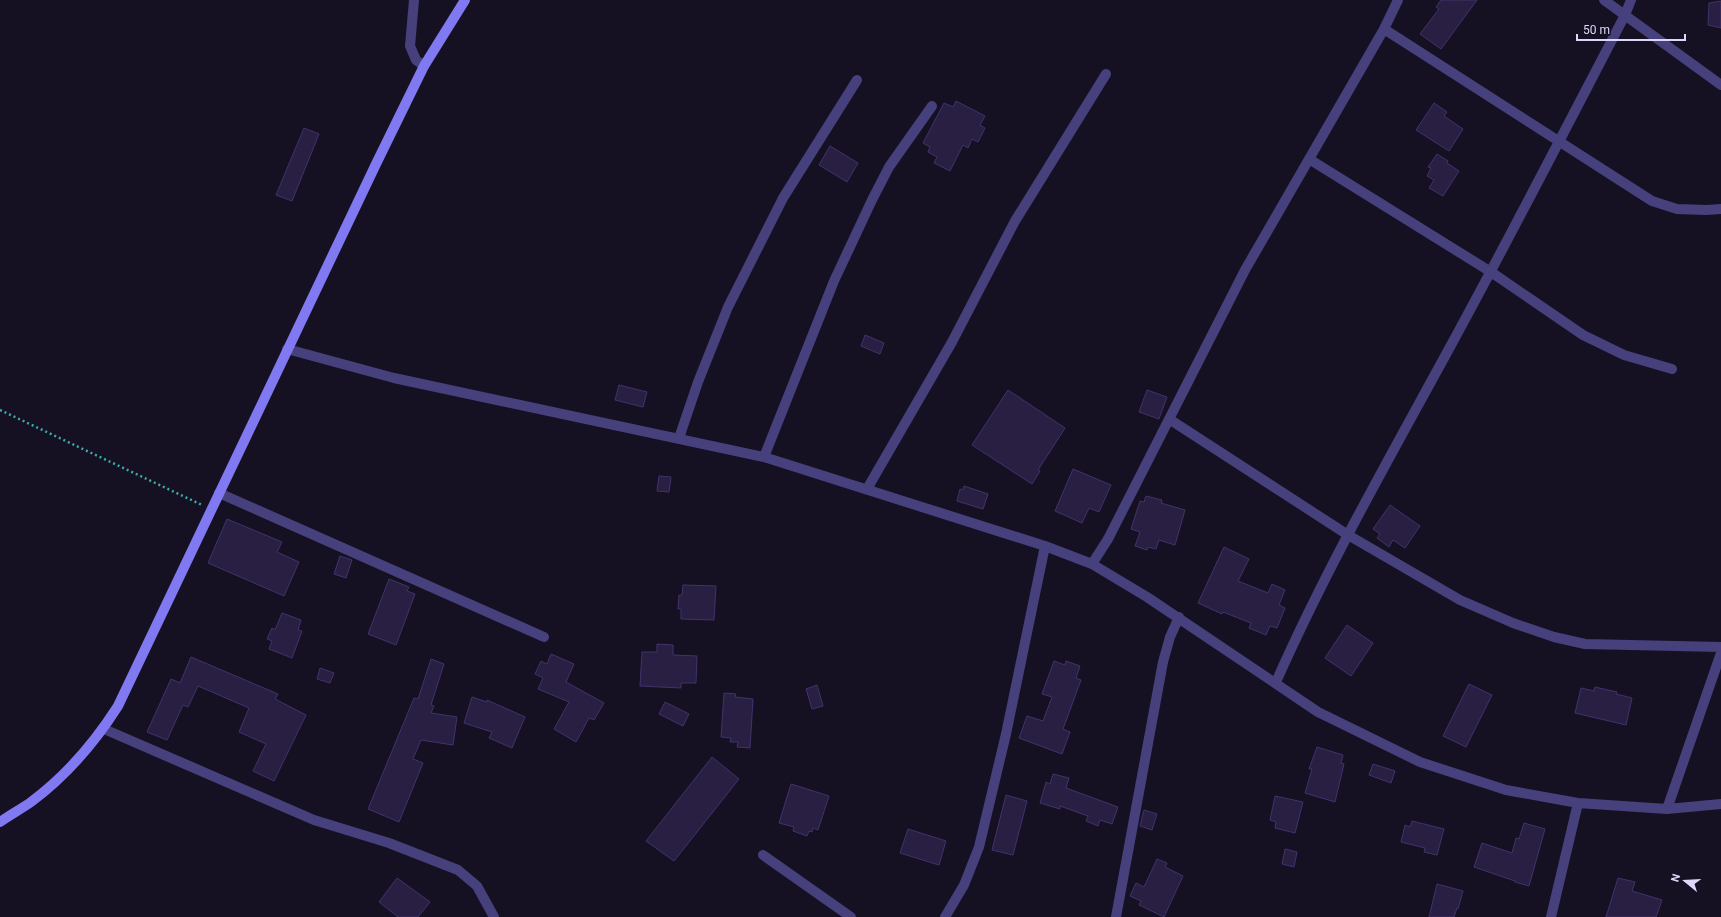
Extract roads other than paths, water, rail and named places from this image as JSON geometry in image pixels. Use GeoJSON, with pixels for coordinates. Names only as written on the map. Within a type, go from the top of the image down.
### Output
{"type":"FeatureCollection","features":[{"type":"Feature","properties":{"kind":"street"},"geometry":{"type":"LineString","coordinates":[[414,0],[410,46],[416,60],[424,66]]}},
{"type":"Feature","properties":{"kind":"street"},"geometry":{"type":"LineString","coordinates":[[0,822],[31,802],[62,776],[104,729],[118,706],[287,349],[424,66],[465,0]]}},
{"type":"Feature","properties":{"kind":"street"},"geometry":{"type":"LineString","coordinates":[[1092,564],[1108,539],[1245,270],[1384,29],[1398,0]]}},
{"type":"Feature","properties":{"kind":"street"},"geometry":{"type":"LineString","coordinates":[[1604,0],[1721,85]]}},
{"type":"Feature","properties":{"kind":"street"},"geometry":{"type":"LineString","coordinates":[[1276,682],[1300,628],[1348,535],[1491,272],[1625,15],[1631,0]]}},
{"type":"Feature","properties":{"kind":"street"},"geometry":{"type":"LineString","coordinates":[[1384,29],[1560,140],[1652,201],[1676,209],[1721,209]]}},
{"type":"Feature","properties":{"kind":"street"},"geometry":{"type":"LineString","coordinates":[[867,489],[952,342],[1015,221],[1106,74]]}},
{"type":"Feature","properties":{"kind":"street"},"geometry":{"type":"LineString","coordinates":[[679,438],[698,382],[728,307],[783,198],[857,80]]}},
{"type":"Feature","properties":{"kind":"street"},"geometry":{"type":"LineString","coordinates":[[764,457],[834,281],[872,200],[889,167],[932,106]]}},
{"type":"Feature","properties":{"kind":"street"},"geometry":{"type":"LineString","coordinates":[[1309,159],[1491,272],[1583,335],[1624,355],[1672,369]]}},
{"type":"Feature","properties":{"kind":"street"},"geometry":{"type":"LineString","coordinates":[[287,349],[394,378],[764,457],[1045,546],[1092,564],[1179,617],[1318,712],[1420,762],[1506,790],[1578,803],[1667,809],[1721,804]]}},
{"type":"Feature","properties":{"kind":"street"},"geometry":{"type":"LineString","coordinates":[[1169,419],[1348,535],[1460,600],[1513,623],[1554,637],[1585,644],[1721,647]]}},
{"type":"Feature","properties":{"kind":"street"},"geometry":{"type":"LineString","coordinates":[[220,493],[544,637]]}},
{"type":"Feature","properties":{"kind":"street"},"geometry":{"type":"LineString","coordinates":[[945,917],[964,885],[979,847],[1006,734],[1045,546]]}},
{"type":"Feature","properties":{"kind":"street"},"geometry":{"type":"LineString","coordinates":[[1116,917],[1163,662],[1170,637],[1179,617]]}},
{"type":"Feature","properties":{"kind":"street"},"geometry":{"type":"LineString","coordinates":[[1667,809],[1721,653]]}},
{"type":"Feature","properties":{"kind":"street"},"geometry":{"type":"LineString","coordinates":[[104,729],[314,820],[389,843],[458,870],[476,886],[494,917]]}},
{"type":"Feature","properties":{"kind":"street"},"geometry":{"type":"LineString","coordinates":[[1551,917],[1578,803]]}},
{"type":"Feature","properties":{"kind":"street"},"geometry":{"type":"LineString","coordinates":[[763,855],[851,917]]}}]}
